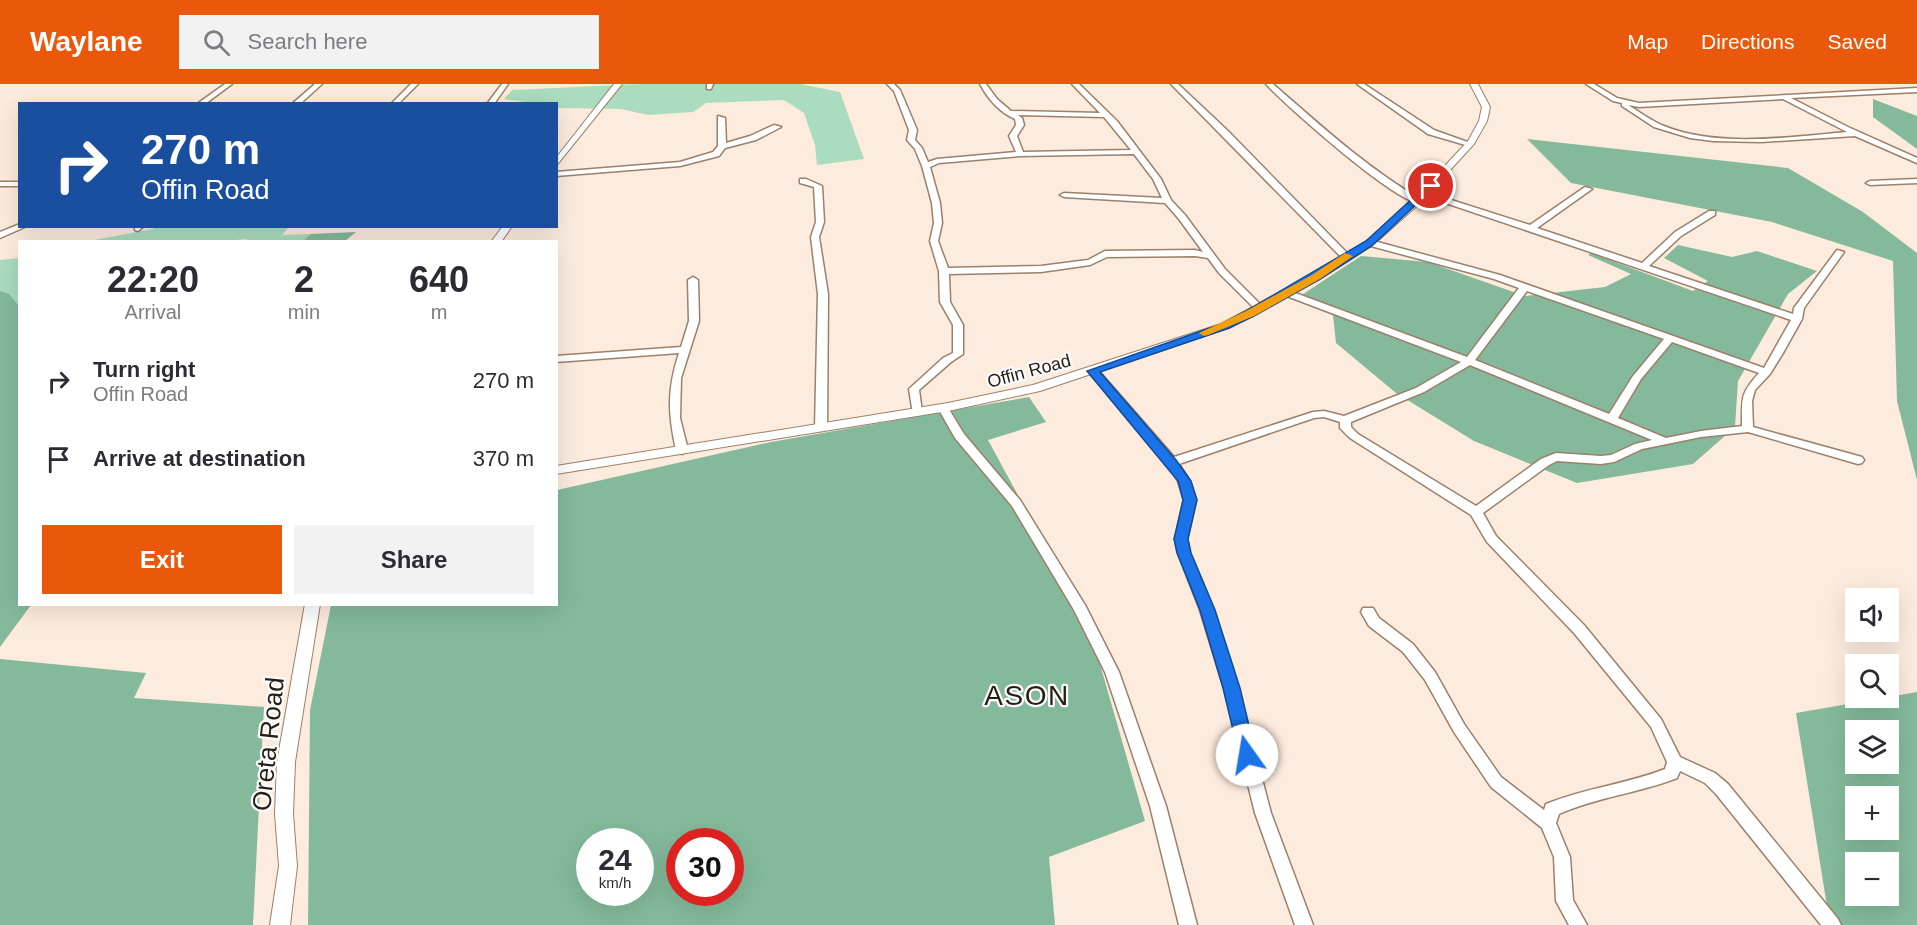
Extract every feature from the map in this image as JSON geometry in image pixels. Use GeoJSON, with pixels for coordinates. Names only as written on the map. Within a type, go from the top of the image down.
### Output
{"type":"FeatureCollection","features":[{"type":"Feature","properties":{"kind":"street"},"geometry":{"type":"LineString","coordinates":[[203,102],[229,84]]}},
{"type":"Feature","properties":{"kind":"street"},"geometry":{"type":"LineString","coordinates":[[297,102],[319,84]]}},
{"type":"Feature","properties":{"kind":"street"},"geometry":{"type":"LineString","coordinates":[[396,102],[415,84]]}},
{"type":"Feature","properties":{"kind":"street"},"geometry":{"type":"LineString","coordinates":[[492,102],[505,84]]}},
{"type":"Feature","properties":{"kind":"street"},"geometry":{"type":"LineString","coordinates":[[558,161],[618,84]]}},
{"type":"Feature","properties":{"kind":"street"},"geometry":{"type":"LineString","coordinates":[[890,84],[897,90],[913,130],[911,140],[918,148],[926,166],[936,203],[938,223],[934,241],[944,271],[945,302],[958,325],[958,354],[947,360],[914,389],[917,412]]}},
{"type":"Feature","properties":{"kind":"street"},"geometry":{"type":"LineString","coordinates":[[983,84],[988,94],[1005,111],[1020,121],[1013,136],[1020,154]]}},
{"type":"Feature","properties":{"kind":"street"},"geometry":{"type":"LineString","coordinates":[[1075,84],[1107,115],[1157,179],[1167,201],[1246,298],[1259,308]]}},
{"type":"Feature","properties":{"kind":"street"},"geometry":{"type":"LineString","coordinates":[[1174,84],[1226,133],[1346,257]]}},
{"type":"Feature","properties":{"kind":"street"},"geometry":{"type":"LineString","coordinates":[[1269,84],[1362,163],[1400,191],[1468,207],[1797,319]]}},
{"type":"Feature","properties":{"kind":"street"},"geometry":{"type":"LineString","coordinates":[[1360,84],[1431,132],[1469,144]]}},
{"type":"Feature","properties":{"kind":"street","name":"Offin Road"},"geometry":{"type":"LineString","coordinates":[[558,470],[943,408],[1036,388],[1225,326],[1287,293],[1370,243],[1420,197],[1469,144],[1483,121],[1486,107],[1474,84]]}},
{"type":"Feature","properties":{"kind":"street"},"geometry":{"type":"LineString","coordinates":[[1589,84],[1668,130],[1720,140],[1740,141],[1855,134]]}},
{"type":"Feature","properties":{"kind":"street"},"geometry":{"type":"LineString","coordinates":[[1615,100],[1639,105],[1917,90]]}},
{"type":"Feature","properties":{"kind":"street"},"geometry":{"type":"LineString","coordinates":[[1784,97],[1855,134],[1917,161]]}},
{"type":"Feature","properties":{"kind":"street"},"geometry":{"type":"LineString","coordinates":[[1005,111],[1017,114],[1107,115]]}},
{"type":"Feature","properties":{"kind":"street"},"geometry":{"type":"LineString","coordinates":[[721,118],[722,146]]}},
{"type":"Feature","properties":{"kind":"street"},"geometry":{"type":"LineString","coordinates":[[558,174],[680,164],[716,154],[722,146],[753,138],[777,126]]}},
{"type":"Feature","properties":{"kind":"street"},"geometry":{"type":"LineString","coordinates":[[926,166],[937,161],[1020,154],[1137,152]]}},
{"type":"Feature","properties":{"kind":"street"},"geometry":{"type":"LineString","coordinates":[[803,181],[818,186],[820,191],[820,222],[815,237],[820,281],[824,294],[822,428]]}},
{"type":"Feature","properties":{"kind":"street"},"geometry":{"type":"LineString","coordinates":[[1870,183],[1917,181]]}},
{"type":"Feature","properties":{"kind":"street"},"geometry":{"type":"LineString","coordinates":[[0,184],[18,184]]}},
{"type":"Feature","properties":{"kind":"street"},"geometry":{"type":"LineString","coordinates":[[1530,229],[1588,189]]}},
{"type":"Feature","properties":{"kind":"street"},"geometry":{"type":"LineString","coordinates":[[1064,195],[1167,201]]}},
{"type":"Feature","properties":{"kind":"street"},"geometry":{"type":"LineString","coordinates":[[1642,268],[1678,234],[1712,213]]}},
{"type":"Feature","properties":{"kind":"street"},"geometry":{"type":"LineString","coordinates":[[0,235],[18,228]]}},
{"type":"Feature","properties":{"kind":"street"},"geometry":{"type":"LineString","coordinates":[[1370,243],[1463,267],[1525,287],[1766,372]]}},
{"type":"Feature","properties":{"kind":"street"},"geometry":{"type":"LineString","coordinates":[[1748,429],[1747,401],[1750,389],[1766,372],[1797,319],[1799,308],[1840,252]]}},
{"type":"Feature","properties":{"kind":"street"},"geometry":{"type":"LineString","coordinates":[[944,271],[1041,269],[1062,264],[1090,262],[1105,254],[1195,253],[1211,256]]}},
{"type":"Feature","properties":{"kind":"street"},"geometry":{"type":"LineString","coordinates":[[682,450],[675,417],[676,378],[694,321],[693,280]]}},
{"type":"Feature","properties":{"kind":"street"},"geometry":{"type":"LineString","coordinates":[[1172,462],[1313,415],[1324,414],[1345,420],[1420,390],[1468,361],[1525,287]]}},
{"type":"Feature","properties":{"kind":"street"},"geometry":{"type":"LineString","coordinates":[[1287,293],[1468,361],[1664,441]]}},
{"type":"Feature","properties":{"kind":"street"},"geometry":{"type":"LineString","coordinates":[[1612,418],[1637,378],[1670,339]]}},
{"type":"Feature","properties":{"kind":"street"},"geometry":{"type":"LineString","coordinates":[[558,359],[685,350]]}},
{"type":"Feature","properties":{"kind":"street"},"geometry":{"type":"LineString","coordinates":[[1093,371],[1172,462],[1184,481],[1190,500],[1181,539],[1184,553],[1207,610],[1232,688],[1266,824],[1304,925]]}},
{"type":"Feature","properties":{"kind":"street"},"geometry":{"type":"LineString","coordinates":[[943,408],[959,436],[1016,503],[1080,609],[1112,672],[1158,806],[1188,925]]}},
{"type":"Feature","properties":{"kind":"street"},"geometry":{"type":"LineString","coordinates":[[1345,420],[1346,428],[1354,435],[1476,512],[1491,539],[1579,629],[1656,723],[1675,762],[1710,778],[1722,789],[1833,925]]}},
{"type":"Feature","properties":{"kind":"street"},"geometry":{"type":"LineString","coordinates":[[1476,512],[1545,462],[1556,457],[1601,460],[1614,458],[1639,446],[1701,434],[1748,429],[1858,460]]}},
{"type":"Feature","properties":{"kind":"street","name":"Oreta Road"},"geometry":{"type":"LineString","coordinates":[[280,925],[288,866],[284,814],[286,762],[313,606]]}},
{"type":"Feature","properties":{"kind":"street"},"geometry":{"type":"LineString","coordinates":[[1368,612],[1374,622],[1408,648],[1430,676],[1459,728],[1496,782],[1548,823],[1562,857],[1565,901],[1578,925]]}},
{"type":"Feature","properties":{"kind":"street"},"geometry":{"type":"LineString","coordinates":[[1548,823],[1552,809],[1573,798],[1654,781],[1672,773],[1675,762]]}},
{"type":"Feature","properties":{"kind":"green space"},"geometry":{"type":"Polygon","coordinates":[[[641,84],[800,84],[840,92],[864,159],[817,165],[815,145],[804,113],[784,100],[706,103],[693,112],[648,115],[621,109],[558,108],[558,102],[524,102],[504,99],[512,90],[641,84]]]}},
{"type":"Feature","properties":{"kind":"green space"},"geometry":{"type":"Polygon","coordinates":[[[1873,99],[1917,116],[1917,149],[1873,117],[1873,99]]]}},
{"type":"Feature","properties":{"kind":"green space"},"geometry":{"type":"Polygon","coordinates":[[[1527,139],[1788,168],[1863,212],[1917,253],[1917,480],[1897,401],[1893,261],[1772,222],[1571,183],[1527,139]]]}},
{"type":"Feature","properties":{"kind":"green space"},"geometry":{"type":"Polygon","coordinates":[[[288,228],[282,235],[311,234],[305,240],[94,240],[153,229],[288,228]]]}},
{"type":"Feature","properties":{"kind":"green space"},"geometry":{"type":"Polygon","coordinates":[[[356,232],[346,240],[304,240],[311,234],[356,232]]]}},
{"type":"Feature","properties":{"kind":"green space"},"geometry":{"type":"Polygon","coordinates":[[[1678,245],[1732,257],[1757,251],[1817,271],[1788,294],[1738,381],[1735,427],[1693,464],[1577,483],[1474,441],[1396,393],[1336,343],[1333,315],[1294,300],[1361,256],[1428,262],[1525,296],[1605,287],[1631,274],[1588,255],[1591,253],[1693,291],[1708,281],[1664,258],[1678,245]]]}},
{"type":"Feature","properties":{"kind":"green space"},"geometry":{"type":"Polygon","coordinates":[[[18,258],[18,305],[9,295],[0,291],[0,260],[18,258]]]}},
{"type":"Feature","properties":{"kind":"green space"},"geometry":{"type":"Polygon","coordinates":[[[0,291],[9,294],[18,305],[18,606],[30,606],[0,647],[0,291]]]}},
{"type":"Feature","properties":{"kind":"green space"},"geometry":{"type":"Polygon","coordinates":[[[1029,397],[1046,422],[988,440],[1089,626],[1145,821],[1049,857],[1055,925],[308,925],[310,710],[331,606],[558,606],[558,490],[771,442],[1029,397]]]}},
{"type":"Feature","properties":{"kind":"green space"},"geometry":{"type":"Polygon","coordinates":[[[0,659],[146,673],[134,698],[264,707],[253,925],[0,925],[0,659]]]}},
{"type":"Feature","properties":{"kind":"green space"},"geometry":{"type":"Polygon","coordinates":[[[1917,692],[1917,925],[1830,925],[1796,713],[1845,704],[1845,708],[1899,708],[1899,695],[1917,692]]]}},
{"type":"Feature","properties":{"kind":"slow traffic"},"geometry":{"type":"LineString","coordinates":[[1204,333],[1225,326],[1250,313],[1316,277],[1348,256]]}},
{"type":"Feature","properties":{"kind":"district","name":"ASON"},"geometry":{"type":"Point","coordinates":[1027,695]}},
{"type":"Feature","properties":{"kind":"route"},"geometry":{"type":"LineString","coordinates":[[1247,755],[1232,688],[1207,610],[1184,553],[1181,539],[1183,522],[1190,500],[1188,490],[1172,462],[1093,371],[1225,326],[1316,277],[1370,243],[1431,186]]}}]}
